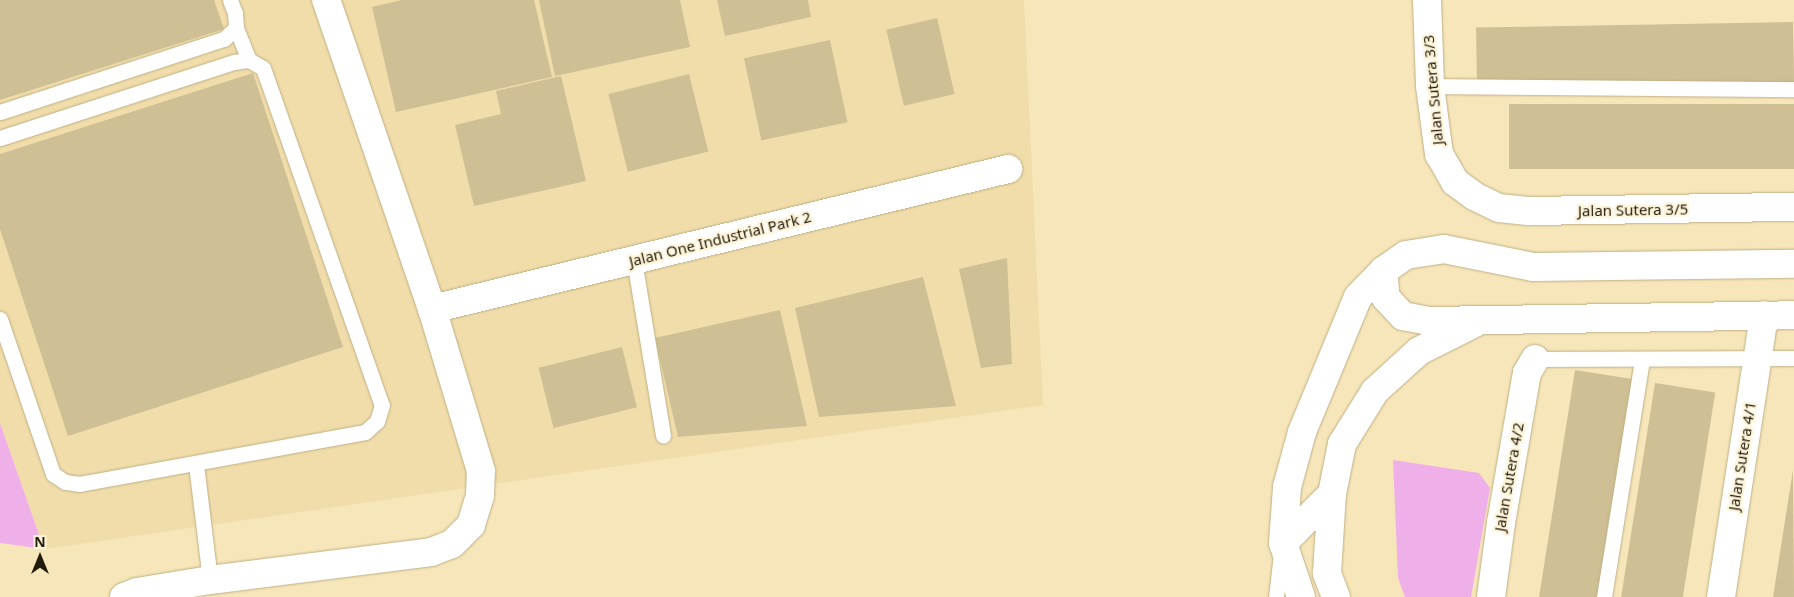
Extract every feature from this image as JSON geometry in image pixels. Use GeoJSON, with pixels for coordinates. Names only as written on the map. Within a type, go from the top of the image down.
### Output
{"type":"FeatureCollection","features":[{"type":"Feature","properties":{"kind":"street"},"geometry":{"type":"LineString","coordinates":[[124,597],[137,592],[210,580],[431,552],[452,544],[471,525],[480,496],[481,471],[432,310],[326,0]]}},
{"type":"Feature","properties":{"kind":"street","name":"Jalan Sutera 3/3"},"geometry":{"type":"LineString","coordinates":[[1427,0],[1430,86],[1439,154],[1455,182],[1474,196]]}},
{"type":"Feature","properties":{"kind":"street","name":"Jalan One Industrial Park 2"},"geometry":{"type":"LineString","coordinates":[[432,310],[1008,169]]}},
{"type":"Feature","properties":{"kind":"street","name":"Jalan Sutera 3/5"},"geometry":{"type":"LineString","coordinates":[[1474,196],[1499,208],[1530,211],[1794,207]]}},
{"type":"Feature","properties":{"kind":"street"},"geometry":{"type":"LineString","coordinates":[[1301,597],[1283,543],[1287,487],[1302,432],[1358,297],[1383,272],[1406,255],[1444,249],[1533,267],[1794,264]]}},
{"type":"Feature","properties":{"kind":"street"},"geometry":{"type":"LineString","coordinates":[[1383,272],[1386,298],[1403,316],[1428,320],[1794,315]]}},
{"type":"Feature","properties":{"kind":"street","name":"Jalan Sutera 4/1"},"geometry":{"type":"LineString","coordinates":[[1721,597],[1764,315]]}},
{"type":"Feature","properties":{"kind":"street"},"geometry":{"type":"LineString","coordinates":[[1336,597],[1327,573],[1332,494],[1342,444],[1376,391],[1419,351],[1483,319]]}},
{"type":"Feature","properties":{"kind":"street","name":"Jalan Sutera 4/2"},"geometry":{"type":"LineString","coordinates":[[1491,597],[1501,523],[1527,373],[1535,359]]}},
{"type":"Feature","properties":{"kind":"street"},"geometry":{"type":"LineString","coordinates":[[1283,543],[1332,494]]}},
{"type":"Feature","properties":{"kind":"lane"},"geometry":{"type":"LineString","coordinates":[[230,0],[235,13],[236,28],[249,60]]}},
{"type":"Feature","properties":{"kind":"lane"},"geometry":{"type":"LineString","coordinates":[[0,112],[224,38],[236,28]]}},
{"type":"Feature","properties":{"kind":"lane"},"geometry":{"type":"LineString","coordinates":[[0,138],[234,62],[249,60],[263,68],[382,405],[377,421],[365,432],[80,484],[65,482],[52,474],[0,319]]}},
{"type":"Feature","properties":{"kind":"lane"},"geometry":{"type":"LineString","coordinates":[[1430,86],[1794,89]]}},
{"type":"Feature","properties":{"kind":"lane"},"geometry":{"type":"LineString","coordinates":[[634,260],[663,436]]}},
{"type":"Feature","properties":{"kind":"lane"},"geometry":{"type":"LineString","coordinates":[[1604,597],[1642,358]]}},
{"type":"Feature","properties":{"kind":"lane"},"geometry":{"type":"LineString","coordinates":[[1535,359],[1794,358]]}},
{"type":"Feature","properties":{"kind":"lane"},"geometry":{"type":"LineString","coordinates":[[196,464],[210,580]]}},
{"type":"Feature","properties":{"kind":"lane"},"geometry":{"type":"LineString","coordinates":[[1276,597],[1283,543]]}},
{"type":"Feature","properties":{"kind":"shaded area"},"geometry":{"type":"Polygon","coordinates":[[[0,0],[1024,0],[1043,405],[44,549],[0,423],[0,0]]]}},
{"type":"Feature","properties":{"kind":"shaded area"},"geometry":{"type":"Polygon","coordinates":[[[0,423],[44,549],[0,543],[0,423]]]}},
{"type":"Feature","properties":{"kind":"shaded area"},"geometry":{"type":"Polygon","coordinates":[[[1393,460],[1479,473],[1490,488],[1471,597],[1405,597],[1398,578],[1393,460]]]}},
{"type":"Feature","properties":{"kind":"building"},"geometry":{"type":"Polygon","coordinates":[[[0,0],[214,0],[224,29],[0,100],[0,0]]]}},
{"type":"Feature","properties":{"kind":"building"},"geometry":{"type":"Polygon","coordinates":[[[402,0],[534,0],[552,77],[396,112],[372,7],[402,0]]]}},
{"type":"Feature","properties":{"kind":"building"},"geometry":{"type":"Polygon","coordinates":[[[539,0],[680,0],[690,47],[555,76],[539,0]]]}},
{"type":"Feature","properties":{"kind":"building"},"geometry":{"type":"Polygon","coordinates":[[[717,0],[808,0],[811,17],[725,36],[717,0]]]}},
{"type":"Feature","properties":{"kind":"building"},"geometry":{"type":"Polygon","coordinates":[[[937,18],[955,94],[904,106],[886,30],[937,18]]]}},
{"type":"Feature","properties":{"kind":"building"},"geometry":{"type":"Polygon","coordinates":[[[1793,22],[1794,82],[1477,88],[1476,28],[1793,22]]]}},
{"type":"Feature","properties":{"kind":"building"},"geometry":{"type":"Polygon","coordinates":[[[830,40],[847,122],[761,140],[744,58],[830,40]]]}},
{"type":"Feature","properties":{"kind":"building"},"geometry":{"type":"Polygon","coordinates":[[[253,73],[343,347],[68,436],[0,229],[0,154],[253,73]]]}},
{"type":"Feature","properties":{"kind":"building"},"geometry":{"type":"Polygon","coordinates":[[[689,74],[708,152],[628,172],[608,94],[689,74]]]}},
{"type":"Feature","properties":{"kind":"building"},"geometry":{"type":"Polygon","coordinates":[[[561,76],[586,181],[474,206],[455,125],[501,114],[496,91],[561,76]]]}},
{"type":"Feature","properties":{"kind":"building"},"geometry":{"type":"Polygon","coordinates":[[[1509,104],[1794,104],[1794,169],[1509,169],[1509,104]]]}},
{"type":"Feature","properties":{"kind":"building"},"geometry":{"type":"Polygon","coordinates":[[[1007,258],[1012,364],[981,368],[959,269],[1007,258]]]}},
{"type":"Feature","properties":{"kind":"building"},"geometry":{"type":"Polygon","coordinates":[[[923,277],[956,406],[819,417],[795,308],[923,277]]]}},
{"type":"Feature","properties":{"kind":"building"},"geometry":{"type":"Polygon","coordinates":[[[780,310],[807,426],[678,437],[655,338],[780,310]]]}},
{"type":"Feature","properties":{"kind":"building"},"geometry":{"type":"Polygon","coordinates":[[[622,347],[637,407],[554,428],[539,368],[622,347]]]}},
{"type":"Feature","properties":{"kind":"building"},"geometry":{"type":"Polygon","coordinates":[[[1575,370],[1635,380],[1601,597],[1539,597],[1575,370]]]}},
{"type":"Feature","properties":{"kind":"building"},"geometry":{"type":"Polygon","coordinates":[[[1655,383],[1715,393],[1683,597],[1621,597],[1655,383]]]}},
{"type":"Feature","properties":{"kind":"building"},"geometry":{"type":"Polygon","coordinates":[[[1793,470],[1794,597],[1773,597],[1793,470]]]}}]}
